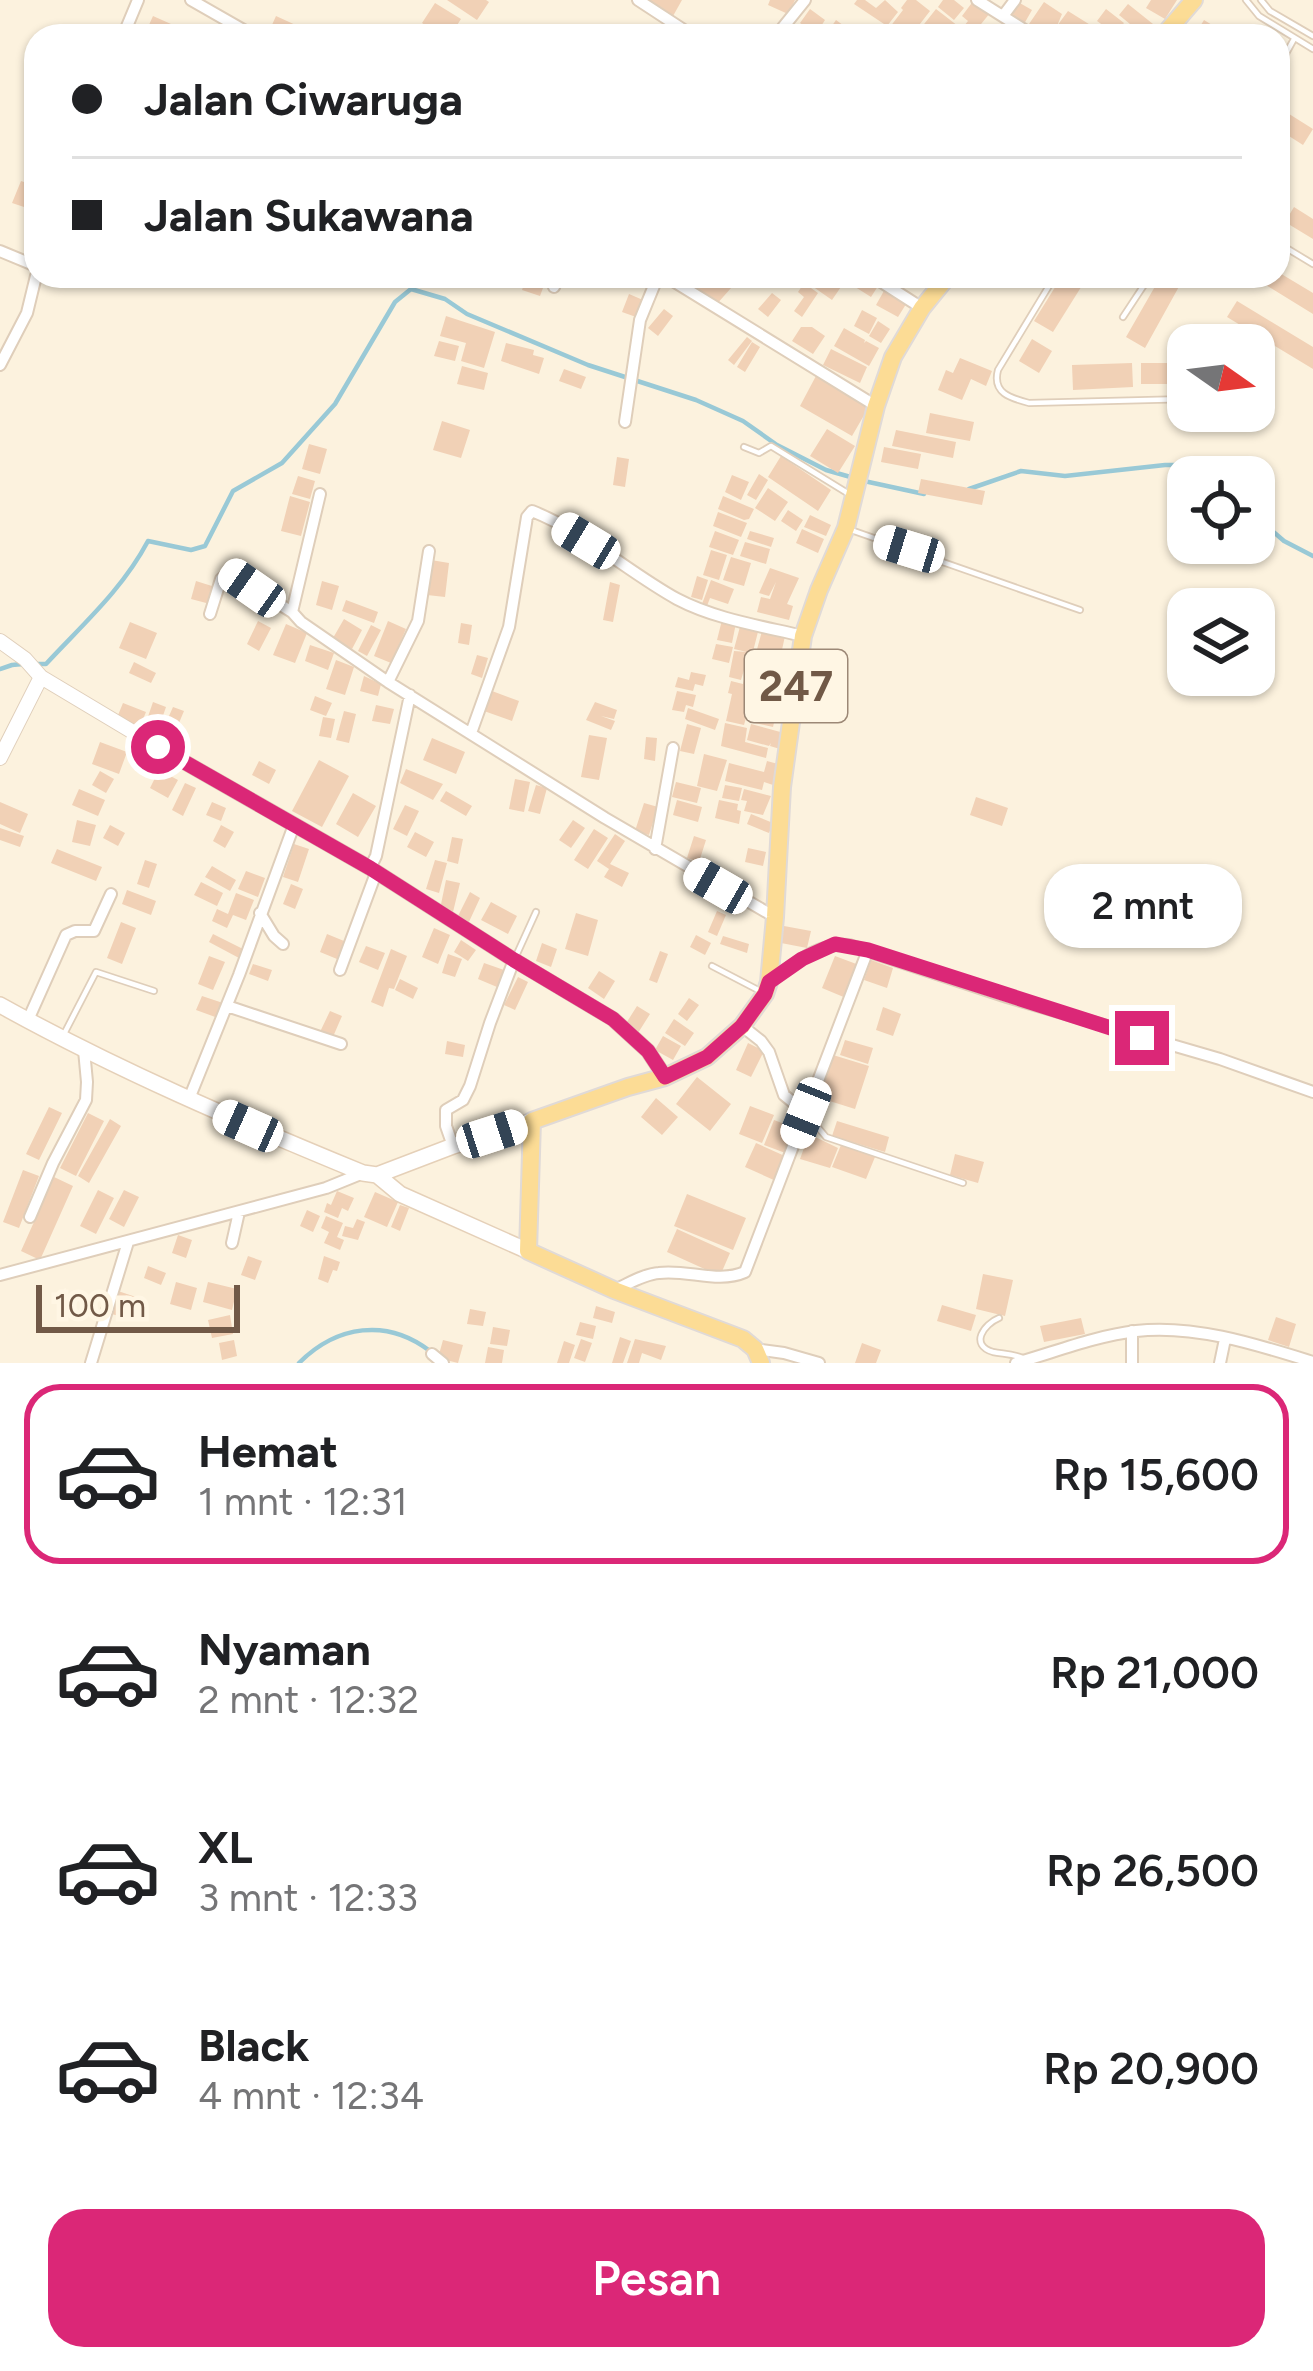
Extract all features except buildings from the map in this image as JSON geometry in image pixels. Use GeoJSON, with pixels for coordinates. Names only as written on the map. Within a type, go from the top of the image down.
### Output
{"type":"FeatureCollection","features":[{"type":"Feature","properties":{"kind":"main road"},"geometry":{"type":"LineString","coordinates":[[1173,24],[1194,0]]}},
{"type":"Feature","properties":{"kind":"main road","name":"247"},"geometry":{"type":"LineString","coordinates":[[767,988],[782,787],[803,636],[846,528],[893,357],[938,288]]}},
{"type":"Feature","properties":{"kind":"main road"},"geometry":{"type":"LineString","coordinates":[[370,1174],[665,1077],[707,1057],[742,1026],[767,988]]}},
{"type":"Feature","properties":{"kind":"main road"},"geometry":{"type":"LineString","coordinates":[[0,1005],[62,1040],[370,1174],[400,1194],[528,1252],[736,1335],[758,1356]]}},
{"type":"Feature","properties":{"kind":"main road"},"geometry":{"type":"LineString","coordinates":[[528,1252],[532,1121]]}},
{"type":"Feature","properties":{"kind":"street"},"geometry":{"type":"LineString","coordinates":[[191,0],[233,24]]}},
{"type":"Feature","properties":{"kind":"street"},"geometry":{"type":"LineString","coordinates":[[638,0],[675,24]]}},
{"type":"Feature","properties":{"kind":"street"},"geometry":{"type":"LineString","coordinates":[[786,24],[805,0]]}},
{"type":"Feature","properties":{"kind":"street"},"geometry":{"type":"LineString","coordinates":[[977,0],[1015,24]]}},
{"type":"Feature","properties":{"kind":"street"},"geometry":{"type":"LineString","coordinates":[[1003,16],[1016,0]]}},
{"type":"Feature","properties":{"kind":"street"},"geometry":{"type":"LineString","coordinates":[[0,364],[24,321],[33,288]]}},
{"type":"Feature","properties":{"kind":"street"},"geometry":{"type":"LineString","coordinates":[[625,422],[640,320],[656,288]]}},
{"type":"Feature","properties":{"kind":"street"},"geometry":{"type":"LineString","coordinates":[[698,288],[876,406]]}},
{"type":"Feature","properties":{"kind":"street"},"geometry":{"type":"LineString","coordinates":[[891,288],[922,308]]}},
{"type":"Feature","properties":{"kind":"street"},"geometry":{"type":"LineString","coordinates":[[292,612],[320,494]]}},
{"type":"Feature","properties":{"kind":"street"},"geometry":{"type":"LineString","coordinates":[[471,733],[509,627],[527,517],[532,511],[686,603],[803,636]]}},
{"type":"Feature","properties":{"kind":"street"},"geometry":{"type":"LineString","coordinates":[[388,682],[418,621],[428,551]]}},
{"type":"Feature","properties":{"kind":"street"},"geometry":{"type":"LineString","coordinates":[[210,614],[221,578],[229,573],[388,682],[655,850],[775,917]]}},
{"type":"Feature","properties":{"kind":"street"},"geometry":{"type":"LineString","coordinates":[[0,641],[40,676],[373,870],[613,1019],[648,1051],[665,1077]]}},
{"type":"Feature","properties":{"kind":"street"},"geometry":{"type":"LineString","coordinates":[[0,758],[40,676]]}},
{"type":"Feature","properties":{"kind":"street"},"geometry":{"type":"LineString","coordinates":[[340,970],[373,870],[410,695]]}},
{"type":"Feature","properties":{"kind":"street"},"geometry":{"type":"LineString","coordinates":[[655,850],[674,748]]}},
{"type":"Feature","properties":{"kind":"street"},"geometry":{"type":"LineString","coordinates":[[189,1099],[294,825]]}},
{"type":"Feature","properties":{"kind":"street"},"geometry":{"type":"LineString","coordinates":[[28,1020],[66,935],[94,931],[111,894]]}},
{"type":"Feature","properties":{"kind":"street"},"geometry":{"type":"LineString","coordinates":[[260,913],[283,944]]}},
{"type":"Feature","properties":{"kind":"street"},"geometry":{"type":"LineString","coordinates":[[767,988],[828,945],[842,944],[1220,1059],[1313,1092]]}},
{"type":"Feature","properties":{"kind":"street"},"geometry":{"type":"LineString","coordinates":[[614,1290],[662,1272],[742,1274],[868,950]]}},
{"type":"Feature","properties":{"kind":"street"},"geometry":{"type":"LineString","coordinates":[[453,1146],[446,1111],[463,1100],[470,1086],[514,960]]}},
{"type":"Feature","properties":{"kind":"street"},"geometry":{"type":"LineString","coordinates":[[227,1006],[341,1045]]}},
{"type":"Feature","properties":{"kind":"street"},"geometry":{"type":"LineString","coordinates":[[742,1026],[769,1052],[784,1095],[806,1113]]}},
{"type":"Feature","properties":{"kind":"street"},"geometry":{"type":"LineString","coordinates":[[30,1217],[86,1100],[84,1050]]}},
{"type":"Feature","properties":{"kind":"street"},"geometry":{"type":"LineString","coordinates":[[0,1275],[370,1174]]}},
{"type":"Feature","properties":{"kind":"street"},"geometry":{"type":"LineString","coordinates":[[232,1244],[239,1212]]}},
{"type":"Feature","properties":{"kind":"street"},"geometry":{"type":"LineString","coordinates":[[91,1363],[128,1242]]}},
{"type":"Feature","properties":{"kind":"street"},"geometry":{"type":"LineString","coordinates":[[1022,1361],[1132,1331],[1160,1330],[1225,1339],[1313,1361]]}},
{"type":"Feature","properties":{"kind":"street"},"geometry":{"type":"LineString","coordinates":[[1132,1331],[1132,1363]]}},
{"type":"Feature","properties":{"kind":"street"},"geometry":{"type":"LineString","coordinates":[[1220,1363],[1225,1339]]}},
{"type":"Feature","properties":{"kind":"street"},"geometry":{"type":"LineString","coordinates":[[758,1356],[784,1353],[819,1363]]}},
{"type":"Feature","properties":{"kind":"street"},"geometry":{"type":"LineString","coordinates":[[432,1354],[443,1363]]}},
{"type":"Feature","properties":{"kind":"lane"},"geometry":{"type":"LineString","coordinates":[[1246,0],[1271,24]]}},
{"type":"Feature","properties":{"kind":"lane"},"geometry":{"type":"LineString","coordinates":[[1261,0],[1270,11],[1313,36]]}},
{"type":"Feature","properties":{"kind":"lane"},"geometry":{"type":"LineString","coordinates":[[1290,36],[1313,49]]}},
{"type":"Feature","properties":{"kind":"lane"},"geometry":{"type":"LineString","coordinates":[[1290,46],[1294,39]]}},
{"type":"Feature","properties":{"kind":"lane"},"geometry":{"type":"LineString","coordinates":[[1044,288],[998,370],[1000,391],[1028,403],[1167,400]]}},
{"type":"Feature","properties":{"kind":"lane"},"geometry":{"type":"LineString","coordinates":[[1123,317],[1142,288]]}},
{"type":"Feature","properties":{"kind":"lane"},"geometry":{"type":"LineString","coordinates":[[744,447],[759,453],[771,446],[854,496]]}},
{"type":"Feature","properties":{"kind":"lane"},"geometry":{"type":"LineString","coordinates":[[846,528],[1080,610]]}},
{"type":"Feature","properties":{"kind":"lane"},"geometry":{"type":"LineString","coordinates":[[514,960],[536,912]]}},
{"type":"Feature","properties":{"kind":"lane"},"geometry":{"type":"LineString","coordinates":[[712,966],[767,988]]}},
{"type":"Feature","properties":{"kind":"lane"},"geometry":{"type":"LineString","coordinates":[[62,1040],[94,973],[154,991]]}},
{"type":"Feature","properties":{"kind":"lane"},"geometry":{"type":"LineString","coordinates":[[806,1113],[826,1136],[963,1183]]}},
{"type":"Feature","properties":{"kind":"lane"},"geometry":{"type":"LineString","coordinates":[[999,1318],[982,1330],[982,1346],[1022,1361]]}},
{"type":"Feature","properties":{"kind":"waterway"},"geometry":{"type":"LineString","coordinates":[[34,664],[46,664],[88,620],[148,541],[191,550],[205,546],[233,491],[282,463],[335,404],[395,302],[411,289],[445,299],[467,314],[588,365],[696,400],[743,421],[826,470],[854,478]]}},
{"type":"Feature","properties":{"kind":"waterway"},"geometry":{"type":"LineString","coordinates":[[969,489],[1021,471],[1065,476],[1167,465]]}},
{"type":"Feature","properties":{"kind":"waterway"},"geometry":{"type":"LineString","coordinates":[[864,481],[924,494]]}},
{"type":"Feature","properties":{"kind":"waterway"},"geometry":{"type":"LineString","coordinates":[[1275,533],[1313,556]]}},
{"type":"Feature","properties":{"kind":"waterway"},"geometry":{"type":"LineString","coordinates":[[0,669],[23,664]]}},
{"type":"Feature","properties":{"kind":"waterway"},"geometry":{"type":"LineString","coordinates":[[299,1363],[329,1340],[363,1330],[397,1334],[430,1351]]}},
{"type":"Feature","properties":{"kind":"route"},"geometry":{"type":"LineString","coordinates":[[158,747],[370,868],[613,1019],[648,1051],[665,1077],[707,1057],[742,1026],[769,982],[835,944],[868,950],[1142,1038]]}}]}
